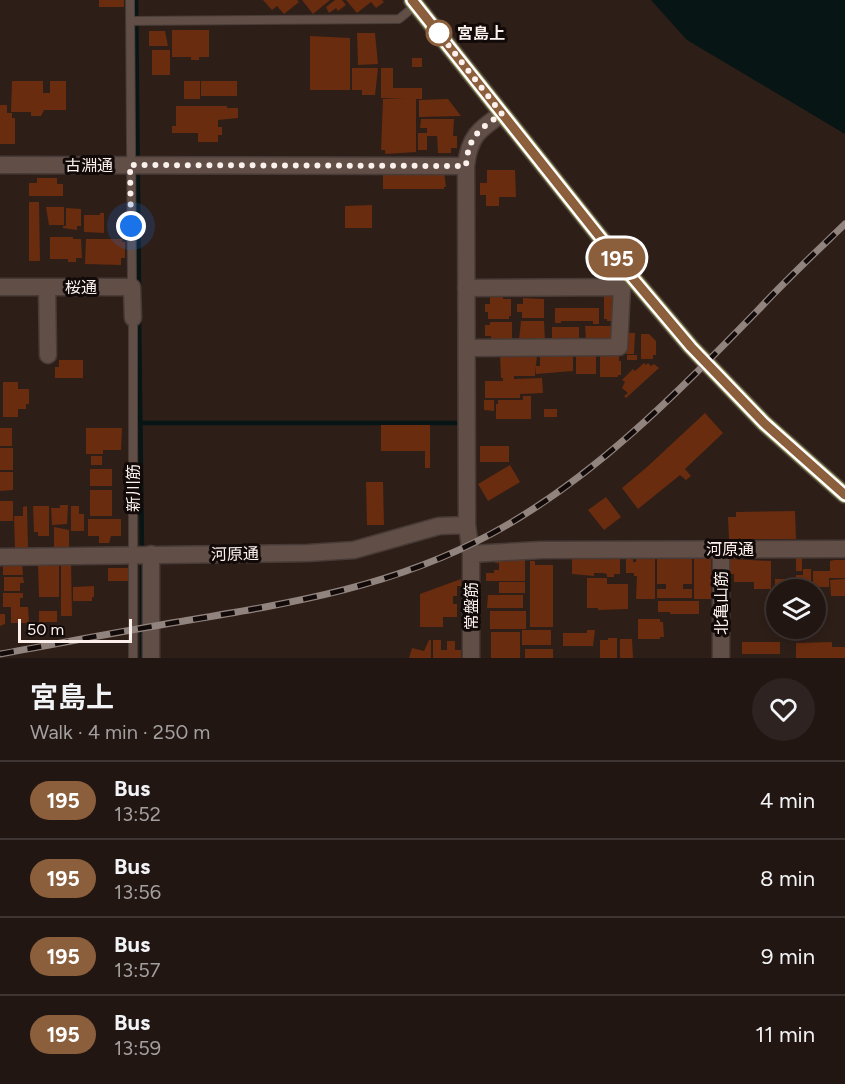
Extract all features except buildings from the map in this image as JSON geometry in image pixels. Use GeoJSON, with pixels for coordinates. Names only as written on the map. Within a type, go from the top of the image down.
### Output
{"type":"FeatureCollection","features":[{"type":"Feature","properties":{"kind":"main road"},"geometry":{"type":"LineString","coordinates":[[414,3],[502,114],[626,282],[764,423],[845,495]]}},
{"type":"Feature","properties":{"kind":"street","name":"常盤筋"},"geometry":{"type":"LineString","coordinates":[[471,658],[471,554],[467,525],[466,166],[469,147],[478,131],[502,114]]}},
{"type":"Feature","properties":{"kind":"street","name":"古淵通"},"geometry":{"type":"LineString","coordinates":[[0,165],[466,166]]}},
{"type":"Feature","properties":{"kind":"street"},"geometry":{"type":"LineString","coordinates":[[466,288],[626,282],[619,347],[468,348]]}},
{"type":"Feature","properties":{"kind":"street","name":"桜通"},"geometry":{"type":"LineString","coordinates":[[0,287],[132,287]]}},
{"type":"Feature","properties":{"kind":"street"},"geometry":{"type":"LineString","coordinates":[[47,287],[48,355]]}},
{"type":"Feature","properties":{"kind":"street"},"geometry":{"type":"LineString","coordinates":[[132,287],[133,318]]}},
{"type":"Feature","properties":{"kind":"street","name":"河原通"},"geometry":{"type":"LineString","coordinates":[[0,557],[308,553],[354,550],[439,526],[467,525]]}},
{"type":"Feature","properties":{"kind":"street","name":"北亀山筋"},"geometry":{"type":"LineString","coordinates":[[721,549],[721,658]]}},
{"type":"Feature","properties":{"kind":"street","name":"河原通"},"geometry":{"type":"LineString","coordinates":[[471,554],[541,550],[845,549]]}},
{"type":"Feature","properties":{"kind":"street"},"geometry":{"type":"LineString","coordinates":[[151,554],[151,658]]}},
{"type":"Feature","properties":{"kind":"lane"},"geometry":{"type":"LineString","coordinates":[[130,0],[132,287]]}},
{"type":"Feature","properties":{"kind":"lane"},"geometry":{"type":"LineString","coordinates":[[130,21],[399,19],[414,3]]}},
{"type":"Feature","properties":{"kind":"lane","name":"新川筋"},"geometry":{"type":"LineString","coordinates":[[133,318],[134,658]]}},
{"type":"Feature","properties":{"kind":"shaded area"},"geometry":{"type":"Polygon","coordinates":[[[651,0],[845,0],[845,134],[687,40],[651,0]]]}},
{"type":"Feature","properties":{"kind":"waterway"},"geometry":{"type":"LineString","coordinates":[[136,0],[139,286]]}},
{"type":"Feature","properties":{"kind":"waterway"},"geometry":{"type":"LineString","coordinates":[[139,319],[142,550]]}},
{"type":"Feature","properties":{"kind":"waterway"},"geometry":{"type":"LineString","coordinates":[[141,423],[457,423]]}},
{"type":"Feature","properties":{"kind":"waterway"},"geometry":{"type":"LineString","coordinates":[[142,559],[142,658]]}},
{"type":"Feature","properties":{"kind":"railway"},"geometry":{"type":"LineString","coordinates":[[0,654],[341,591],[416,567],[491,534],[529,512],[601,460],[667,401],[845,224]]}},
{"type":"Feature","properties":{"kind":"bus line","name":"195"},"geometry":{"type":"LineString","coordinates":[[412,0],[631,276],[691,347],[764,423],[845,495]]}},
{"type":"Feature","properties":{"kind":"place","name":"宮島上"},"geometry":{"type":"Point","coordinates":[439,33]}},
{"type":"Feature","properties":{"kind":"route"},"geometry":{"type":"LineString","coordinates":[[131,226],[130,165],[466,166],[469,147],[478,131],[502,114],[439,33]]}}]}
